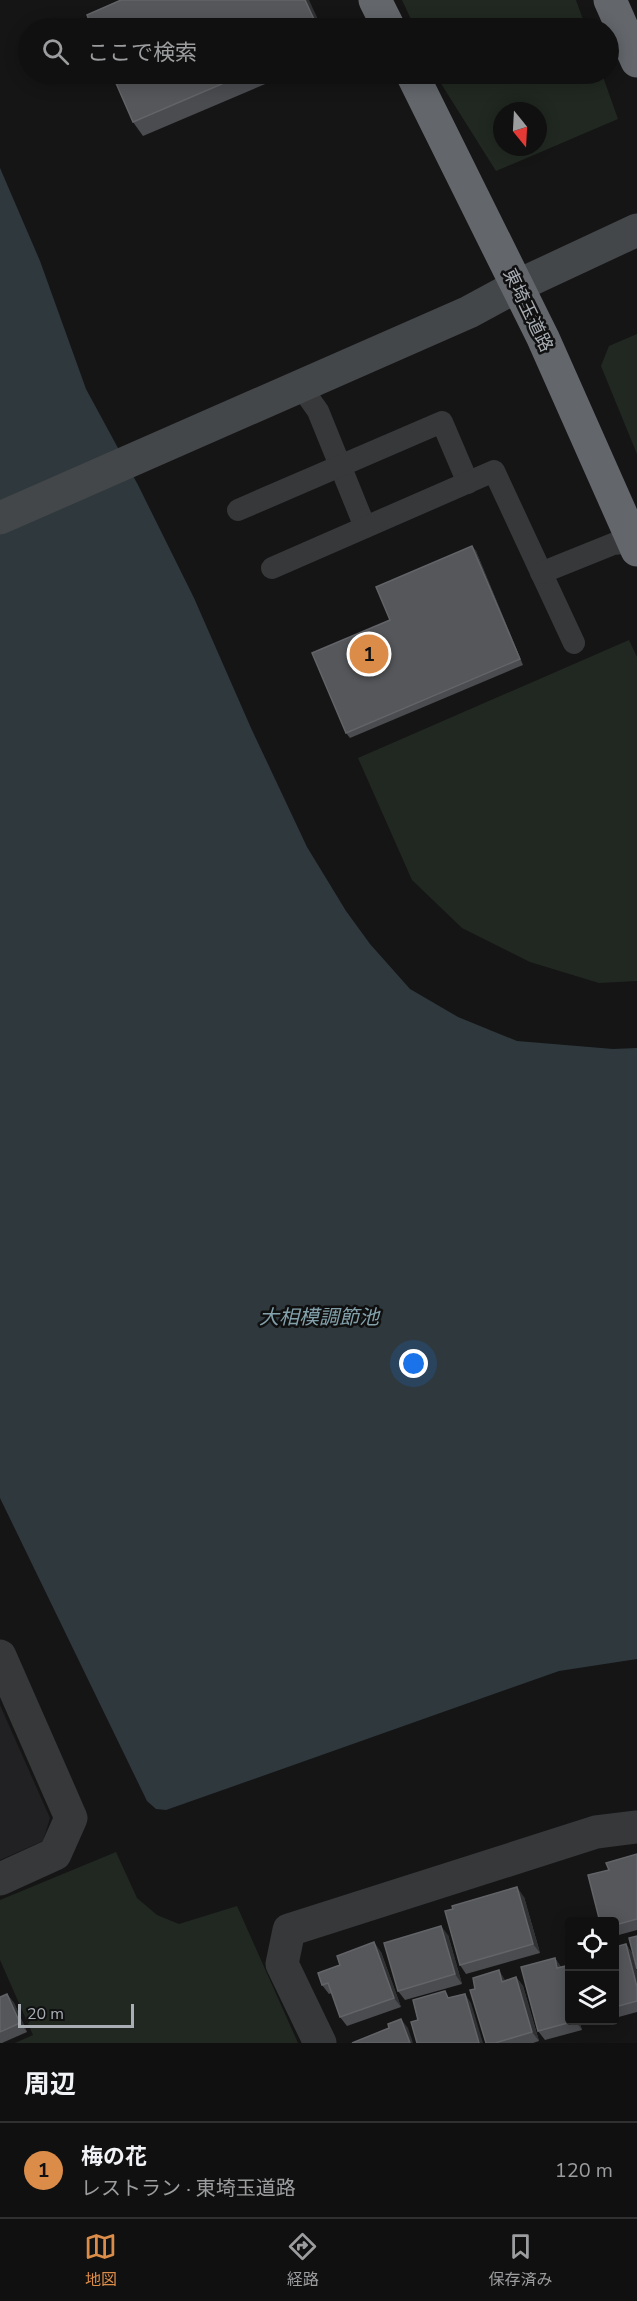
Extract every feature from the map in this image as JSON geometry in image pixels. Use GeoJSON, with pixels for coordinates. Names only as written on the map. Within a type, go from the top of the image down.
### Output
{"type":"FeatureCollection","features":[{"type":"Feature","properties":{"kind":"highway"},"geometry":{"type":"LineString","coordinates":[[375,0],[384,18]]}},
{"type":"Feature","properties":{"kind":"highway"},"geometry":{"type":"LineString","coordinates":[[610,0],[618,18]]}},
{"type":"Feature","properties":{"kind":"highway"},"geometry":{"type":"LineString","coordinates":[[619,20],[637,61]]}},
{"type":"Feature","properties":{"kind":"highway","name":"東埼玉道路"},"geometry":{"type":"LineString","coordinates":[[417,84],[543,338],[635,546]]}},
{"type":"Feature","properties":{"kind":"street"},"geometry":{"type":"LineString","coordinates":[[0,518],[469,312],[517,286],[637,230]]}},
{"type":"Feature","properties":{"kind":"street"},"geometry":{"type":"LineString","coordinates":[[0,1656],[71,1818],[55,1854],[0,1879]]}},
{"type":"Feature","properties":{"kind":"street"},"geometry":{"type":"LineString","coordinates":[[320,2043],[282,1964],[288,1930],[596,1833],[637,1827]]}},
{"type":"Feature","properties":{"kind":"lane"},"geometry":{"type":"LineString","coordinates":[[301,387],[318,411],[365,527]]}},
{"type":"Feature","properties":{"kind":"lane"},"geometry":{"type":"LineString","coordinates":[[238,510],[442,422],[468,483]]}},
{"type":"Feature","properties":{"kind":"lane"},"geometry":{"type":"LineString","coordinates":[[272,568],[494,471],[574,643]]}},
{"type":"Feature","properties":{"kind":"lane"},"geometry":{"type":"LineString","coordinates":[[541,573],[613,544],[635,546]]}},
{"type":"Feature","properties":{"kind":"shaded area"},"geometry":{"type":"Polygon","coordinates":[[[402,0],[576,0],[582,18],[410,18],[402,0]]]}},
{"type":"Feature","properties":{"kind":"shaded area"},"geometry":{"type":"Polygon","coordinates":[[[441,84],[606,84],[618,119],[547,149],[547,102],[493,102],[493,156],[531,156],[496,171],[441,84]]]}},
{"type":"Feature","properties":{"kind":"shaded area"},"geometry":{"type":"Polygon","coordinates":[[[637,334],[637,454],[601,366],[609,346],[637,334]]]}},
{"type":"Feature","properties":{"kind":"shaded area"},"geometry":{"type":"Polygon","coordinates":[[[629,640],[637,657],[637,981],[599,983],[530,962],[462,928],[412,880],[358,758],[629,640]]]}},
{"type":"Feature","properties":{"kind":"shaded area"},"geometry":{"type":"Polygon","coordinates":[[[0,1705],[50,1818],[43,1841],[0,1860],[0,1705]]]}},
{"type":"Feature","properties":{"kind":"shaded area"},"geometry":{"type":"Polygon","coordinates":[[[116,1852],[137,1898],[157,1915],[179,1924],[237,1906],[298,2043],[15,2043],[33,2035],[0,1960],[0,1900],[116,1852]]]}},
{"type":"Feature","properties":{"kind":"water","name":"大相模調節池"},"geometry":{"type":"Polygon","coordinates":[[[0,168],[40,261],[86,389],[138,485],[194,598],[251,728],[307,847],[346,911],[370,944],[410,989],[458,1017],[517,1041],[613,1049],[637,1048],[637,1659],[559,1671],[166,1810],[156,1809],[147,1801],[0,1498],[0,168]]]}},
{"type":"Feature","properties":{"kind":"building"},"geometry":{"type":"Polygon","coordinates":[[[121,0],[305,0],[313,18],[88,18],[87,15],[121,0]]]}},
{"type":"Feature","properties":{"kind":"building"},"geometry":{"type":"Polygon","coordinates":[[[116,84],[222,84],[133,122],[116,84]]]}},
{"type":"Feature","properties":{"kind":"building"},"geometry":{"type":"Polygon","coordinates":[[[472,546],[520,659],[346,733],[312,653],[390,620],[376,587],[472,546]]]}},
{"type":"Feature","properties":{"kind":"building"},"geometry":{"type":"Polygon","coordinates":[[[637,1854],[637,1919],[619,1924],[619,1917],[599,1917],[588,1875],[609,1870],[606,1863],[637,1854]]]}},
{"type":"Feature","properties":{"kind":"building"},"geometry":{"type":"Polygon","coordinates":[[[517,1887],[533,1944],[460,1965],[445,1911],[453,1909],[452,1906],[517,1887]]]}},
{"type":"Feature","properties":{"kind":"building"},"geometry":{"type":"Polygon","coordinates":[[[441,1926],[455,1974],[398,1991],[384,1943],[441,1926]]]}},
{"type":"Feature","properties":{"kind":"building"},"geometry":{"type":"Polygon","coordinates":[[[637,1936],[637,1969],[629,1938],[637,1936]]]}},
{"type":"Feature","properties":{"kind":"building"},"geometry":{"type":"Polygon","coordinates":[[[374,1942],[394,1998],[340,2017],[328,1983],[322,1985],[318,1973],[340,1965],[337,1956],[374,1942]]]}},
{"type":"Feature","properties":{"kind":"building"},"geometry":{"type":"Polygon","coordinates":[[[626,1944],[637,1987],[637,2001],[619,2006],[619,1971],[619,1946],[626,1944]]]}},
{"type":"Feature","properties":{"kind":"building"},"geometry":{"type":"Polygon","coordinates":[[[555,1958],[557,1968],[565,1966],[565,2024],[538,2031],[521,1967],[555,1958]]]}},
{"type":"Feature","properties":{"kind":"building"},"geometry":{"type":"Polygon","coordinates":[[[499,1970],[502,1982],[516,1977],[532,2032],[495,2043],[486,2043],[470,1990],[475,1989],[473,1978],[499,1970]]]}},
{"type":"Feature","properties":{"kind":"building"},"geometry":{"type":"Polygon","coordinates":[[[445,1991],[448,1998],[465,1994],[479,2043],[417,2043],[411,2022],[418,2020],[413,2000],[445,1991]]]}},
{"type":"Feature","properties":{"kind":"building"},"geometry":{"type":"Polygon","coordinates":[[[7,1994],[20,2023],[0,2032],[0,1997],[7,1994]]]}},
{"type":"Feature","properties":{"kind":"building"},"geometry":{"type":"Polygon","coordinates":[[[401,2019],[410,2043],[352,2043],[389,2028],[388,2024],[401,2019]]]}},
{"type":"Feature","properties":{"kind":"place","name":"梅の花"},"geometry":{"type":"Point","coordinates":[369,654]}}]}
